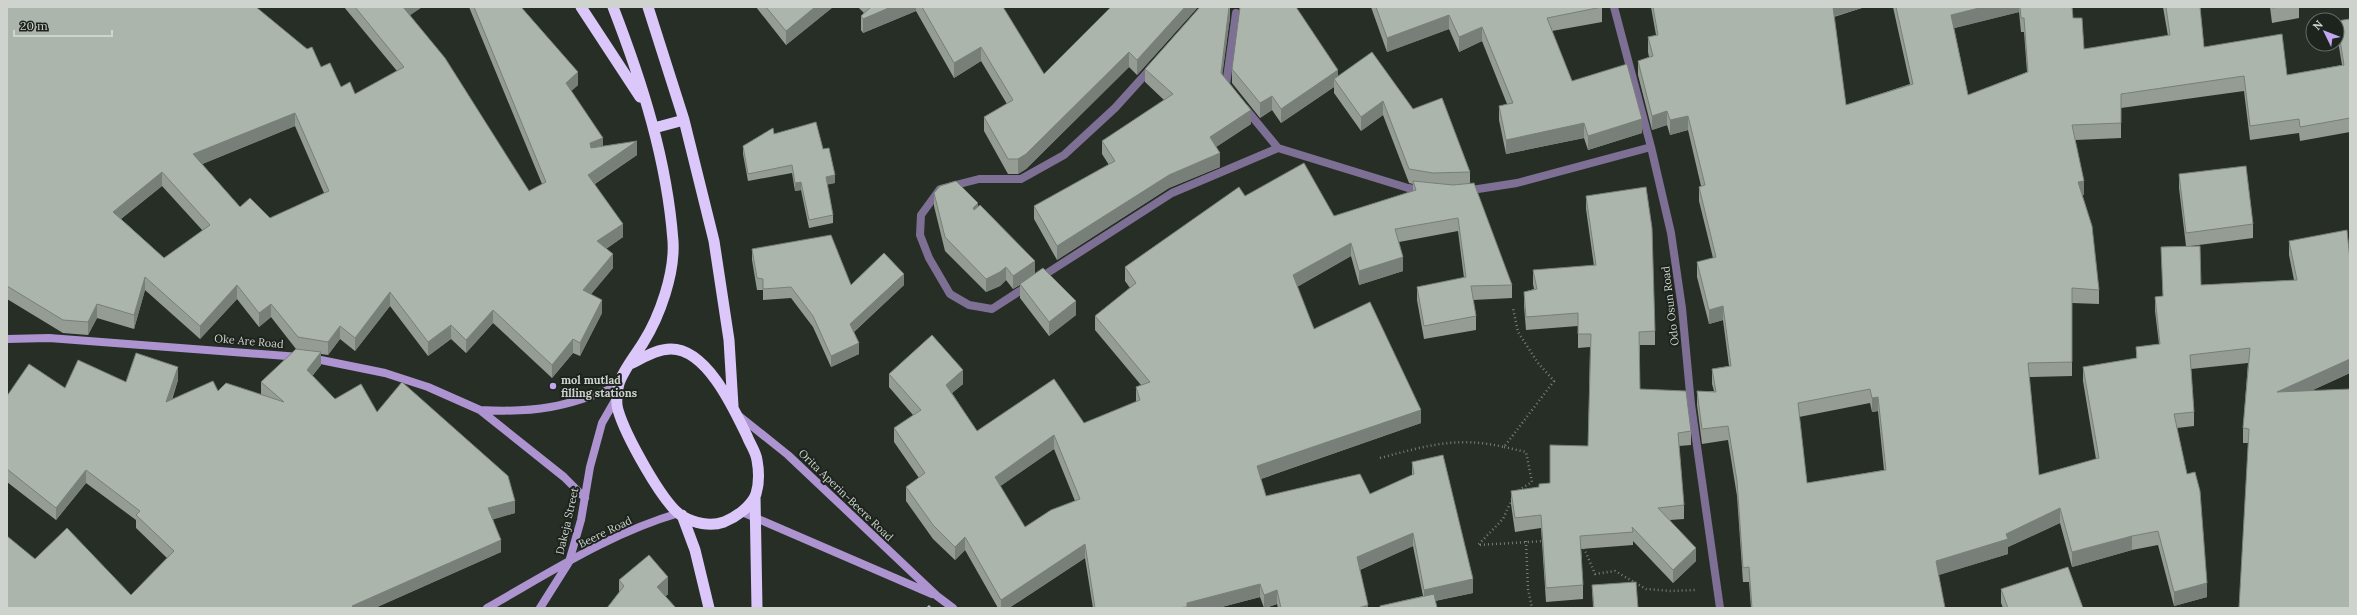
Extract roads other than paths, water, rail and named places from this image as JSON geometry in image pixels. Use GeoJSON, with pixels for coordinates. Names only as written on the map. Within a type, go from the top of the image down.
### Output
{"type":"FeatureCollection","features":[{"type":"Feature","properties":{"kind":"highway"},"geometry":{"type":"LineString","coordinates":[[582,7],[649,111]]}},
{"type":"Feature","properties":{"kind":"highway"},"geometry":{"type":"LineString","coordinates":[[614,7],[654,128],[666,187],[673,243],[668,285],[652,329],[630,364],[618,391],[617,408],[628,433],[666,501],[681,514],[702,524],[722,522],[742,512],[755,496]]}},
{"type":"Feature","properties":{"kind":"highway"},"geometry":{"type":"LineString","coordinates":[[648,7],[684,120],[714,242],[729,340],[735,411]]}},
{"type":"Feature","properties":{"kind":"highway"},"geometry":{"type":"LineString","coordinates":[[654,128],[684,120]]}},
{"type":"Feature","properties":{"kind":"highway"},"geometry":{"type":"LineString","coordinates":[[630,364],[653,353],[672,349],[691,356],[714,376],[735,411],[757,458],[758,477],[755,496],[757,608]]}},
{"type":"Feature","properties":{"kind":"highway"},"geometry":{"type":"LineString","coordinates":[[681,514],[695,550],[709,608]]}},
{"type":"Feature","properties":{"kind":"main road","name":"Oke Are Road"},"geometry":{"type":"LineString","coordinates":[[7,339],[49,338],[310,357],[385,373],[428,387],[480,410],[564,477],[585,498]]}},
{"type":"Feature","properties":{"kind":"main road","name":"Oke Are Road"},"geometry":{"type":"LineString","coordinates":[[480,410],[516,412],[556,408],[618,391]]}},
{"type":"Feature","properties":{"kind":"main road","name":"Dakeja Street"},"geometry":{"type":"LineString","coordinates":[[487,608],[569,562],[585,498],[590,467],[602,423],[618,391]]}},
{"type":"Feature","properties":{"kind":"main road","name":"Orita Aperin-Beere Road"},"geometry":{"type":"LineString","coordinates":[[735,411],[788,455],[936,596],[953,608]]}},
{"type":"Feature","properties":{"kind":"main road","name":"Orita Aperin-Beere Road"},"geometry":{"type":"LineString","coordinates":[[742,512],[936,596]]}},
{"type":"Feature","properties":{"kind":"main road","name":"Beere Road"},"geometry":{"type":"LineString","coordinates":[[540,608],[569,562],[596,546],[652,521],[681,514]]}},
{"type":"Feature","properties":{"kind":"street","name":"Odo Osun Road"},"geometry":{"type":"LineString","coordinates":[[1614,7],[1651,147],[1671,233],[1682,308],[1691,404],[1720,608]]}},
{"type":"Feature","properties":{"kind":"street"},"geometry":{"type":"LineString","coordinates":[[1234,10],[1226,86],[1278,148],[1408,188],[1430,190]]}},
{"type":"Feature","properties":{"kind":"street"},"geometry":{"type":"LineString","coordinates":[[1158,61],[1115,108],[1064,155],[1021,179],[979,179],[940,189],[921,215],[920,235],[929,258],[950,294],[969,305],[992,309],[1172,193],[1278,148]]}},
{"type":"Feature","properties":{"kind":"street"},"geometry":{"type":"LineString","coordinates":[[1453,193],[1517,183],[1651,147]]}},
{"type":"Feature","properties":{"kind":"place","name":"mol mutlad filling stations"},"geometry":{"type":"Point","coordinates":[553,386]}}]}
